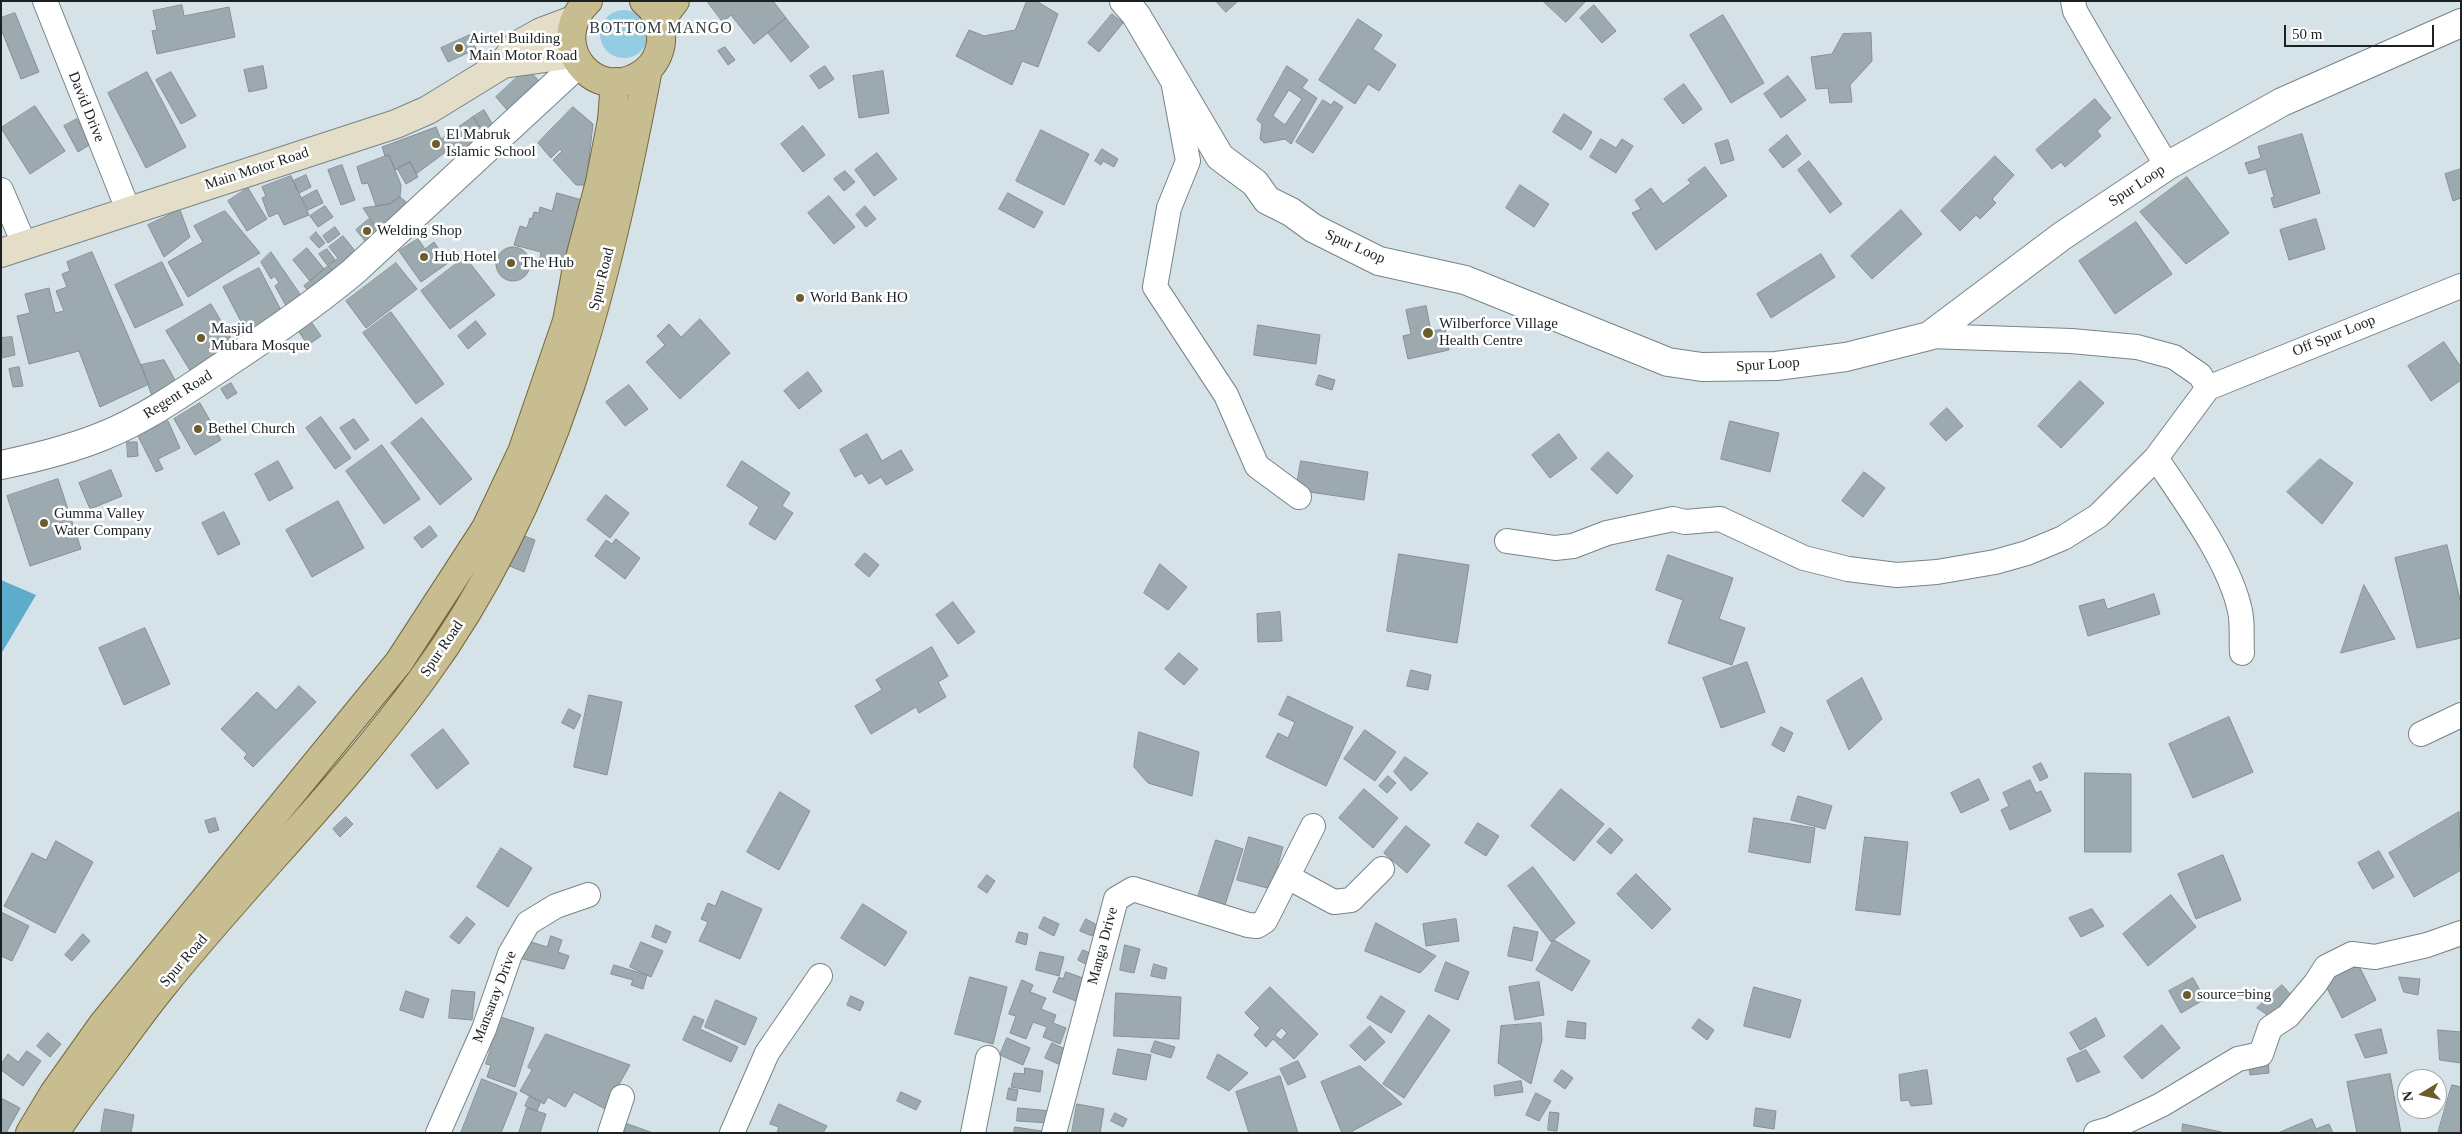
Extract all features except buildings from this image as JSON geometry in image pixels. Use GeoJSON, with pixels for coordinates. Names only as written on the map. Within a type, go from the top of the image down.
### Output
{"type":"FeatureCollection","features":[{"type":"Feature","properties":{"kind":"main road","name":"Spur Road"},"geometry":{"type":"LineString","coordinates":[[30,1133],[54,1092],[103,1024],[153,979],[369,746],[424,677],[483,586],[543,461],[557,427],[579,322],[620,204],[648,69],[657,57],[660,46],[659,8]]}},
{"type":"Feature","properties":{"kind":"main road","name":"Main Motor Road"},"geometry":{"type":"LineString","coordinates":[[13,249],[396,124],[428,110],[503,64],[516,46],[581,11]]}},
{"type":"Feature","properties":{"kind":"main road"},"geometry":{"type":"LineString","coordinates":[[581,11],[571,31],[576,58],[594,77],[615,82],[638,77],[648,69]]}},
{"type":"Feature","properties":{"kind":"main road","name":"Main Motor Road"},"geometry":{"type":"LineString","coordinates":[[503,64],[576,58]]}},
{"type":"Feature","properties":{"kind":"main road","name":"Spur Road"},"geometry":{"type":"LineString","coordinates":[[579,322],[576,272],[600,182],[612,120],[615,82]]}},
{"type":"Feature","properties":{"kind":"main road","name":"Spur Road"},"geometry":{"type":"LineString","coordinates":[[55,1133],[153,979]]}},
{"type":"Feature","properties":{"kind":"street","name":"David Drive"},"geometry":{"type":"LineString","coordinates":[[45,1],[56,33],[130,212]]}},
{"type":"Feature","properties":{"kind":"street","name":"Spur Loop"},"geometry":{"type":"LineString","coordinates":[[1124,1],[1136,15],[1220,157],[1255,183],[1267,200],[1291,212],[1313,228],[1379,261],[1465,280],[1668,362],[1702,367],[1776,366],[1846,357],[1928,336],[2062,236],[2167,166],[2282,102],[2461,23]]}},
{"type":"Feature","properties":{"kind":"street"},"geometry":{"type":"LineString","coordinates":[[2073,1],[2075,11],[2167,166]]}},
{"type":"Feature","properties":{"kind":"street","name":"Regent Road"},"geometry":{"type":"LineString","coordinates":[[1,465],[58,451],[102,436],[135,421],[168,403],[315,304],[353,272],[576,58]]}},
{"type":"Feature","properties":{"kind":"street"},"geometry":{"type":"LineString","coordinates":[[1174,81],[1188,161],[1169,208],[1155,287],[1226,395],[1258,466],[1299,497]]}},
{"type":"Feature","properties":{"kind":"street"},"geometry":{"type":"LineString","coordinates":[[1,190],[13,249]]}},
{"type":"Feature","properties":{"kind":"street","name":"Off Spur Loop"},"geometry":{"type":"LineString","coordinates":[[2208,388],[2461,286]]}},
{"type":"Feature","properties":{"kind":"street"},"geometry":{"type":"LineString","coordinates":[[1507,541],[1540,546],[1573,546],[1608,533],[1673,519],[1685,522],[1720,519],[1804,558],[1848,570],[1897,575],[1937,572],[2003,560],[2027,553],[2064,538],[2098,516],[2156,458],[2208,388],[2200,375],[2174,358],[2137,347],[2071,342],[1928,336]]}},
{"type":"Feature","properties":{"kind":"street"},"geometry":{"type":"LineString","coordinates":[[2156,458],[2199,523],[2230,580],[2240,612],[2242,653]]}},
{"type":"Feature","properties":{"kind":"street"},"geometry":{"type":"LineString","coordinates":[[2421,734],[2461,715]]}},
{"type":"Feature","properties":{"kind":"street","name":"Manga Drive"},"geometry":{"type":"LineString","coordinates":[[1054,1133],[1116,899],[1133,889],[1248,925],[1257,926],[1265,921],[1313,826]]}},
{"type":"Feature","properties":{"kind":"street"},"geometry":{"type":"LineString","coordinates":[[1288,877],[1334,902],[1351,900],[1382,869]]}},
{"type":"Feature","properties":{"kind":"street","name":"Mansaray Drive"},"geometry":{"type":"LineString","coordinates":[[438,1133],[484,1029],[510,954],[528,923],[556,906],[588,895]]}},
{"type":"Feature","properties":{"kind":"street"},"geometry":{"type":"LineString","coordinates":[[2096,1133],[2110,1129],[2161,1105],[2238,1059],[2261,1054],[2270,1028],[2288,1016],[2315,984],[2326,967],[2352,954],[2375,957],[2427,945],[2461,933]]}},
{"type":"Feature","properties":{"kind":"street"},"geometry":{"type":"LineString","coordinates":[[732,1133],[766,1054],[820,976]]}},
{"type":"Feature","properties":{"kind":"street"},"geometry":{"type":"LineString","coordinates":[[972,1133],[988,1058]]}},
{"type":"Feature","properties":{"kind":"street"},"geometry":{"type":"LineString","coordinates":[[610,1133],[622,1097]]}},
{"type":"Feature","properties":{"kind":"shaded area"},"geometry":{"type":"Polygon","coordinates":[[[619,10],[629,10],[641,17],[648,29],[648,39],[641,51],[629,58],[619,58],[611,54],[604,47],[600,39],[600,29],[604,21],[611,14],[619,10]]]}},
{"type":"Feature","properties":{"kind":"shaded area"},"geometry":{"type":"Polygon","coordinates":[[[1,580],[36,595],[1,654],[1,580]]]}},
{"type":"Feature","properties":{"kind":"place","name":"Airtel Building Main Motor Road"},"geometry":{"type":"Point","coordinates":[459,48]}},
{"type":"Feature","properties":{"kind":"place","name":"El Mabruk Islamic School"},"geometry":{"type":"Point","coordinates":[436,144]}},
{"type":"Feature","properties":{"kind":"place","name":"Welding Shop"},"geometry":{"type":"Point","coordinates":[367,231]}},
{"type":"Feature","properties":{"kind":"place","name":"Hub Hotel"},"geometry":{"type":"Point","coordinates":[424,257]}},
{"type":"Feature","properties":{"kind":"place","name":"The Hub"},"geometry":{"type":"Point","coordinates":[511,263]}},
{"type":"Feature","properties":{"kind":"place","name":"World Bank HO"},"geometry":{"type":"Point","coordinates":[800,298]}},
{"type":"Feature","properties":{"kind":"place","name":"Wilberforce Village Health Centre"},"geometry":{"type":"Point","coordinates":[1428,333]}},
{"type":"Feature","properties":{"kind":"place","name":"Masjid Mubara Mosque"},"geometry":{"type":"Point","coordinates":[201,338]}},
{"type":"Feature","properties":{"kind":"place","name":"Bethel Church"},"geometry":{"type":"Point","coordinates":[198,429]}},
{"type":"Feature","properties":{"kind":"place","name":"Gumma Valley Water Company"},"geometry":{"type":"Point","coordinates":[44,523]}},
{"type":"Feature","properties":{"kind":"place","name":"source=bing"},"geometry":{"type":"Point","coordinates":[2187,995]}},
{"type":"Feature","properties":{"kind":"district","name":"BOTTOM MANGO"},"geometry":{"type":"Point","coordinates":[661,29]}}]}
